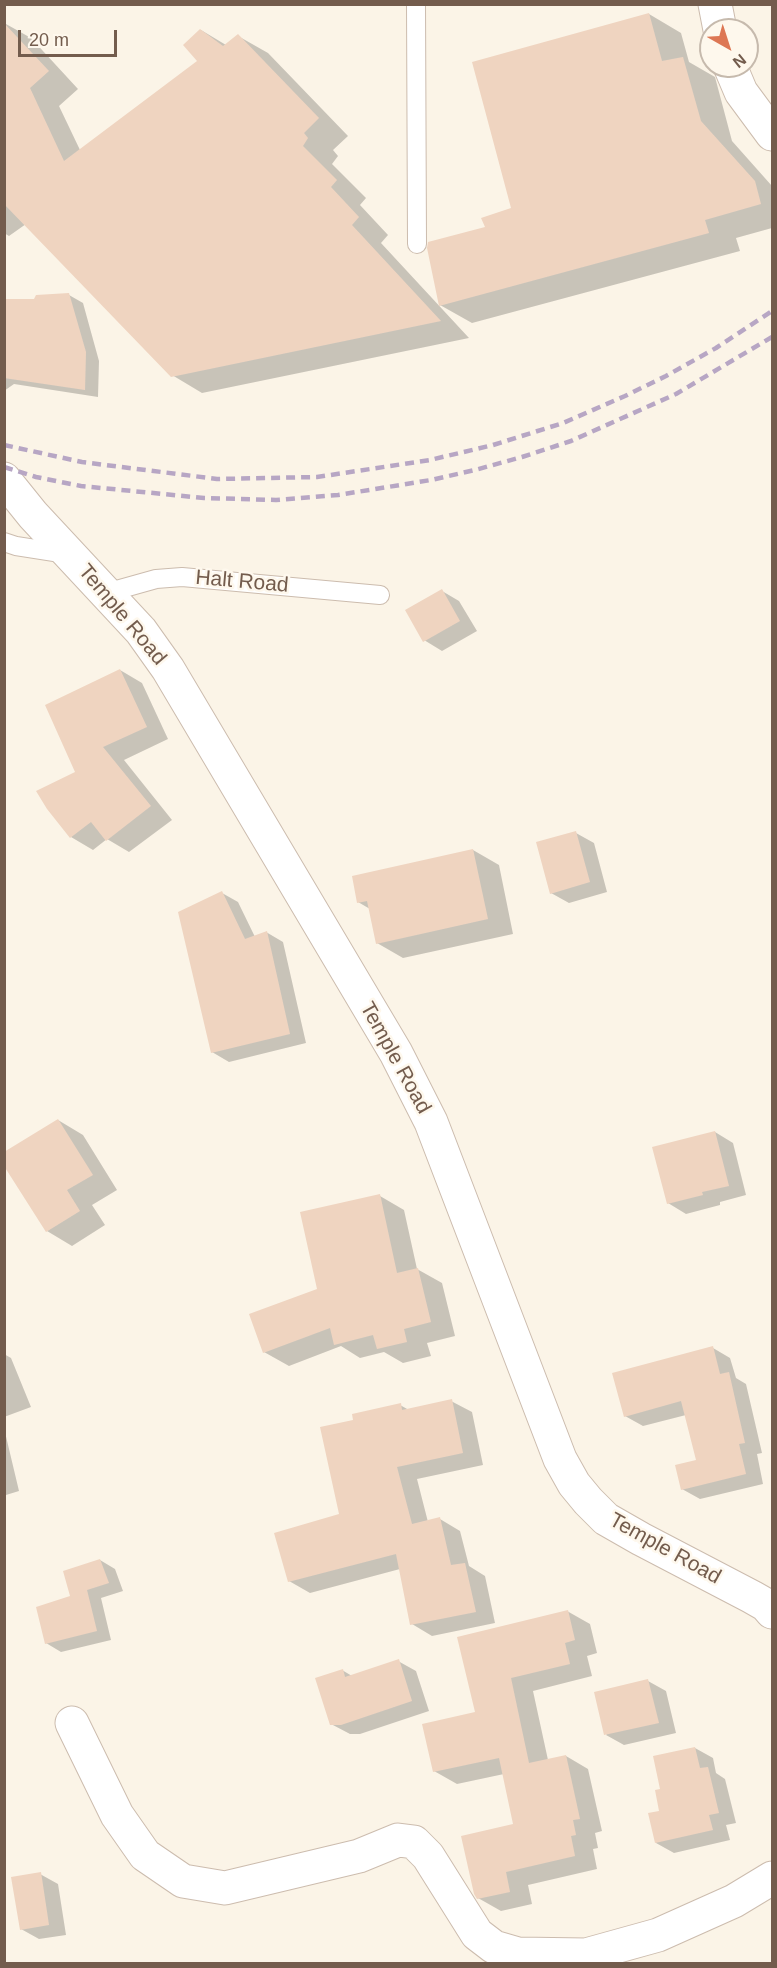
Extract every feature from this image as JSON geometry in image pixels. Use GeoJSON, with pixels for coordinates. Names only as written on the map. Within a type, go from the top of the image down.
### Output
{"type":"FeatureCollection","features":[{"type":"Feature","properties":{"kind":"street"},"geometry":{"type":"LineString","coordinates":[[735,78],[741,92],[772,134]]}},
{"type":"Feature","properties":{"kind":"street","name":"Temple Road"},"geometry":{"type":"LineString","coordinates":[[4,479],[33,515],[141,632],[168,669],[396,1053],[430,1122],[560,1459],[574,1484],[606,1519],[770,1607]]}},
{"type":"Feature","properties":{"kind":"street"},"geometry":{"type":"LineString","coordinates":[[72,1723],[117,1815],[145,1855],[183,1881],[225,1888],[359,1856],[398,1840],[414,1842],[428,1856],[477,1934],[494,1947],[518,1954],[586,1955],[658,1935],[734,1900],[772,1878]]}},
{"type":"Feature","properties":{"kind":"lane"},"geometry":{"type":"LineString","coordinates":[[416,4],[417,244]]}},
{"type":"Feature","properties":{"kind":"lane"},"geometry":{"type":"LineString","coordinates":[[4,542],[71,555]]}},
{"type":"Feature","properties":{"kind":"lane","name":"Halt Road"},"geometry":{"type":"LineString","coordinates":[[106,593],[156,579],[182,577],[380,595]]}},
{"type":"Feature","properties":{"kind":"building"},"geometry":{"type":"Polygon","coordinates":[[[649,13],[662,61],[683,57],[701,121],[755,181],[761,204],[705,220],[709,233],[439,306],[427,248],[428,242],[485,227],[481,218],[511,208],[472,62],[649,13]]]}},
{"type":"Feature","properties":{"kind":"building"},"geometry":{"type":"Polygon","coordinates":[[[4,23],[49,71],[30,88],[64,161],[197,61],[183,45],[200,29],[223,46],[238,34],[319,118],[304,133],[308,138],[303,146],[337,180],[331,187],[359,217],[352,225],[441,321],[171,377],[4,204],[4,23]]]}},
{"type":"Feature","properties":{"kind":"building"},"geometry":{"type":"Polygon","coordinates":[[[69,293],[86,352],[85,390],[4,378],[4,299],[34,299],[36,295],[69,293]]]}},
{"type":"Feature","properties":{"kind":"building"},"geometry":{"type":"Polygon","coordinates":[[[442,589],[460,621],[423,642],[405,610],[442,589]]]}},
{"type":"Feature","properties":{"kind":"building"},"geometry":{"type":"Polygon","coordinates":[[[120,669],[147,727],[103,747],[151,806],[106,841],[91,822],[70,838],[36,791],[75,772],[45,705],[120,669]]]}},
{"type":"Feature","properties":{"kind":"building"},"geometry":{"type":"Polygon","coordinates":[[[576,831],[590,882],[550,894],[536,842],[576,831]]]}},
{"type":"Feature","properties":{"kind":"building"},"geometry":{"type":"Polygon","coordinates":[[[473,849],[488,919],[376,944],[367,901],[357,903],[352,876],[473,849]]]}},
{"type":"Feature","properties":{"kind":"building"},"geometry":{"type":"Polygon","coordinates":[[[222,891],[245,939],[267,931],[290,1034],[211,1053],[178,912],[222,891]]]}},
{"type":"Feature","properties":{"kind":"building"},"geometry":{"type":"Polygon","coordinates":[[[58,1119],[93,1175],[67,1190],[80,1211],[46,1232],[4,1166],[4,1152],[58,1119]]]}},
{"type":"Feature","properties":{"kind":"building"},"geometry":{"type":"Polygon","coordinates":[[[715,1131],[729,1186],[667,1204],[652,1147],[715,1131]]]}},
{"type":"Feature","properties":{"kind":"building"},"geometry":{"type":"Polygon","coordinates":[[[380,1194],[397,1273],[418,1268],[431,1322],[404,1329],[407,1342],[377,1349],[373,1335],[334,1345],[330,1328],[263,1353],[249,1314],[317,1289],[300,1212],[380,1194]]]}},
{"type":"Feature","properties":{"kind":"building"},"geometry":{"type":"Polygon","coordinates":[[[713,1346],[720,1374],[729,1372],[745,1443],[739,1444],[746,1474],[681,1490],[675,1465],[696,1460],[681,1401],[624,1417],[612,1373],[713,1346]]]}},
{"type":"Feature","properties":{"kind":"building"},"geometry":{"type":"Polygon","coordinates":[[[452,1399],[463,1453],[397,1467],[412,1524],[440,1517],[451,1565],[465,1563],[476,1612],[410,1625],[396,1554],[288,1582],[274,1533],[339,1514],[320,1427],[353,1420],[352,1414],[401,1403],[402,1410],[452,1399]]]}},
{"type":"Feature","properties":{"kind":"building"},"geometry":{"type":"Polygon","coordinates":[[[100,1559],[109,1583],[87,1590],[97,1631],[45,1644],[36,1607],[70,1596],[63,1571],[100,1559]]]}},
{"type":"Feature","properties":{"kind":"building"},"geometry":{"type":"Polygon","coordinates":[[[568,1610],[575,1640],[565,1643],[570,1664],[511,1678],[529,1763],[566,1755],[580,1819],[573,1820],[576,1835],[571,1836],[575,1856],[506,1872],[510,1892],[477,1899],[461,1836],[513,1824],[499,1758],[433,1772],[422,1724],[475,1712],[457,1637],[568,1610]]]}},
{"type":"Feature","properties":{"kind":"building"},"geometry":{"type":"Polygon","coordinates":[[[399,1659],[412,1701],[341,1725],[330,1725],[315,1678],[343,1669],[345,1677],[399,1659]]]}},
{"type":"Feature","properties":{"kind":"building"},"geometry":{"type":"Polygon","coordinates":[[[648,1679],[659,1723],[604,1735],[594,1692],[648,1679]]]}},
{"type":"Feature","properties":{"kind":"building"},"geometry":{"type":"Polygon","coordinates":[[[695,1747],[700,1768],[708,1767],[719,1813],[709,1815],[713,1830],[655,1843],[648,1813],[659,1811],[655,1790],[660,1789],[653,1756],[695,1747]]]}},
{"type":"Feature","properties":{"kind":"building"},"geometry":{"type":"Polygon","coordinates":[[[41,1872],[49,1925],[20,1930],[11,1877],[41,1872]]]}},
{"type":"Feature","properties":{"kind":"railway"},"geometry":{"type":"LineString","coordinates":[[4,445],[82,462],[217,479],[317,477],[430,460],[493,445],[563,423],[625,396],[716,348],[772,311]]}},
{"type":"Feature","properties":{"kind":"railway"},"geometry":{"type":"LineString","coordinates":[[4,467],[36,477],[81,486],[204,498],[276,500],[338,495],[431,480],[522,457],[571,441],[676,394],[772,337]]}}]}
